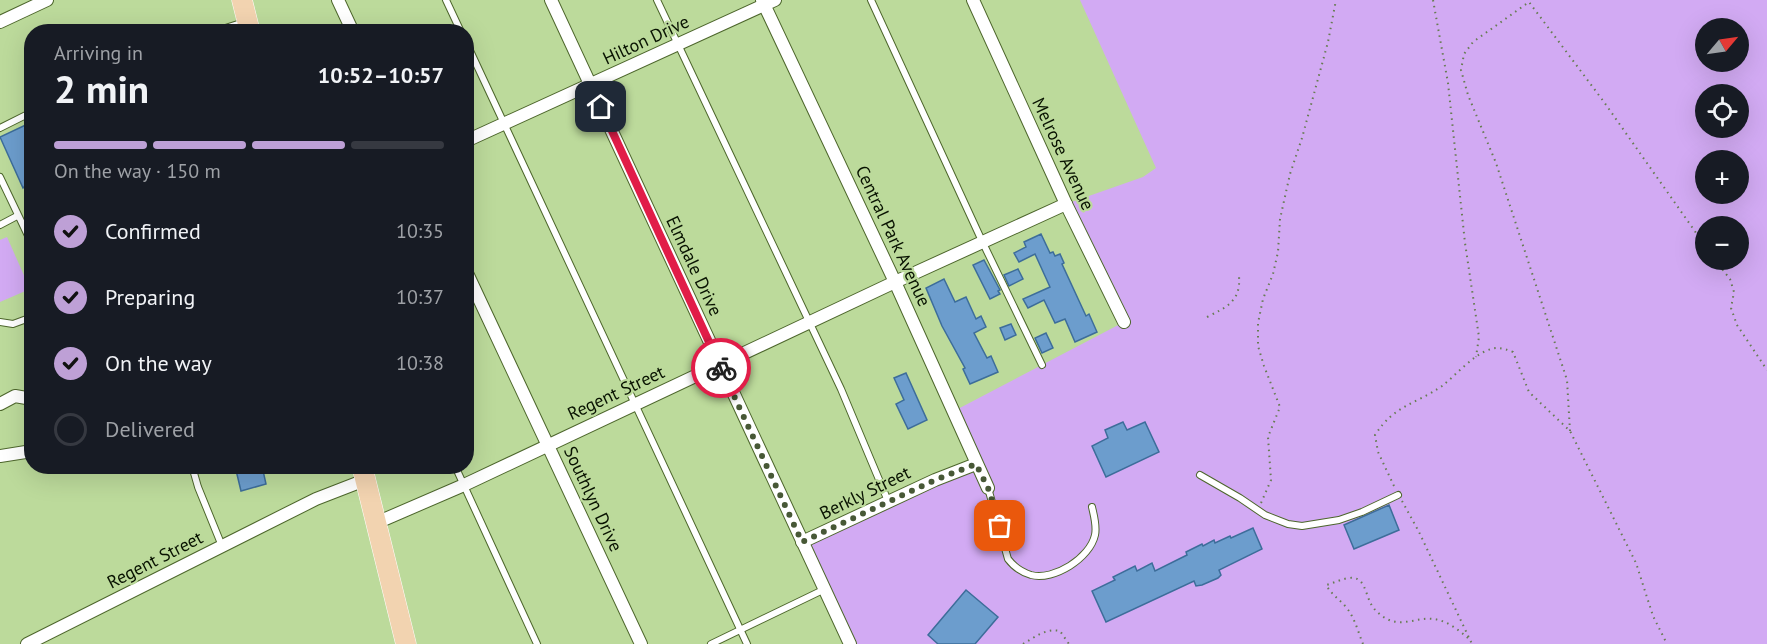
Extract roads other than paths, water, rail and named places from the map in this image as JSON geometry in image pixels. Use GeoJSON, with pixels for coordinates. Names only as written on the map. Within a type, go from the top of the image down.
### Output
{"type":"FeatureCollection","features":[{"type":"Feature","properties":{"kind":"main road"},"geometry":{"type":"LineString","coordinates":[[242,0],[248,24]]}},
{"type":"Feature","properties":{"kind":"main road"},"geometry":{"type":"LineString","coordinates":[[364,474],[406,644]]}},
{"type":"Feature","properties":{"kind":"street"},"geometry":{"type":"LineString","coordinates":[[0,22],[30,4],[47,0]]}},
{"type":"Feature","properties":{"kind":"street"},"geometry":{"type":"LineString","coordinates":[[338,0],[349,24]]}},
{"type":"Feature","properties":{"kind":"street","name":"Elmdale Drive"},"geometry":{"type":"LineString","coordinates":[[551,0],[850,644]]}},
{"type":"Feature","properties":{"kind":"street","name":"Melrose Avenue"},"geometry":{"type":"LineString","coordinates":[[973,0],[1066,204],[1124,322]]}},
{"type":"Feature","properties":{"kind":"street","name":"Hilton Drive"},"geometry":{"type":"LineString","coordinates":[[474,137],[591,86],[767,2]]}},
{"type":"Feature","properties":{"kind":"street","name":"Central Park Avenue"},"geometry":{"type":"LineString","coordinates":[[767,2],[988,488]]}},
{"type":"Feature","properties":{"kind":"street","name":"Regent Street"},"geometry":{"type":"LineString","coordinates":[[376,523],[464,485],[982,241],[1066,204]]}},
{"type":"Feature","properties":{"kind":"street","name":"Southlyn Drive"},"geometry":{"type":"LineString","coordinates":[[474,288],[641,644]]}},
{"type":"Feature","properties":{"kind":"street"},"geometry":{"type":"LineString","coordinates":[[0,404],[15,396],[24,398]]}},
{"type":"Feature","properties":{"kind":"street"},"geometry":{"type":"LineString","coordinates":[[0,456],[24,452]]}},
{"type":"Feature","properties":{"kind":"street","name":"Berkly Street"},"geometry":{"type":"LineString","coordinates":[[802,542],[888,501],[976,464]]}},
{"type":"Feature","properties":{"kind":"street","name":"Regent Street"},"geometry":{"type":"LineString","coordinates":[[27,644],[362,474]]}},
{"type":"Feature","properties":{"kind":"lane"},"geometry":{"type":"LineString","coordinates":[[447,0],[458,24]]}},
{"type":"Feature","properties":{"kind":"lane"},"geometry":{"type":"LineString","coordinates":[[657,0],[808,323],[841,388],[888,501]]}},
{"type":"Feature","properties":{"kind":"lane"},"geometry":{"type":"LineString","coordinates":[[871,0],[1042,365]]}},
{"type":"Feature","properties":{"kind":"lane"},"geometry":{"type":"LineString","coordinates":[[474,59],[747,644]]}},
{"type":"Feature","properties":{"kind":"lane"},"geometry":{"type":"LineString","coordinates":[[0,128],[24,116]]}},
{"type":"Feature","properties":{"kind":"lane"},"geometry":{"type":"LineString","coordinates":[[0,177],[24,229]]}},
{"type":"Feature","properties":{"kind":"lane"},"geometry":{"type":"LineString","coordinates":[[0,225],[17,216]]}},
{"type":"Feature","properties":{"kind":"lane"},"geometry":{"type":"LineString","coordinates":[[0,322],[13,324],[24,320]]}},
{"type":"Feature","properties":{"kind":"lane"},"geometry":{"type":"LineString","coordinates":[[194,474],[222,546]]}},
{"type":"Feature","properties":{"kind":"lane"},"geometry":{"type":"LineString","coordinates":[[459,474],[537,644]]}},
{"type":"Feature","properties":{"kind":"lane"},"geometry":{"type":"LineString","coordinates":[[1200,475],[1257,510],[1288,524],[1302,526],[1362,512],[1398,495]]}},
{"type":"Feature","properties":{"kind":"lane"},"geometry":{"type":"LineString","coordinates":[[988,488],[1008,559],[1015,568],[1032,575],[1047,576],[1061,570],[1085,554],[1095,535],[1092,507]]}},
{"type":"Feature","properties":{"kind":"lane"},"geometry":{"type":"LineString","coordinates":[[711,644],[825,589]]}}]}
